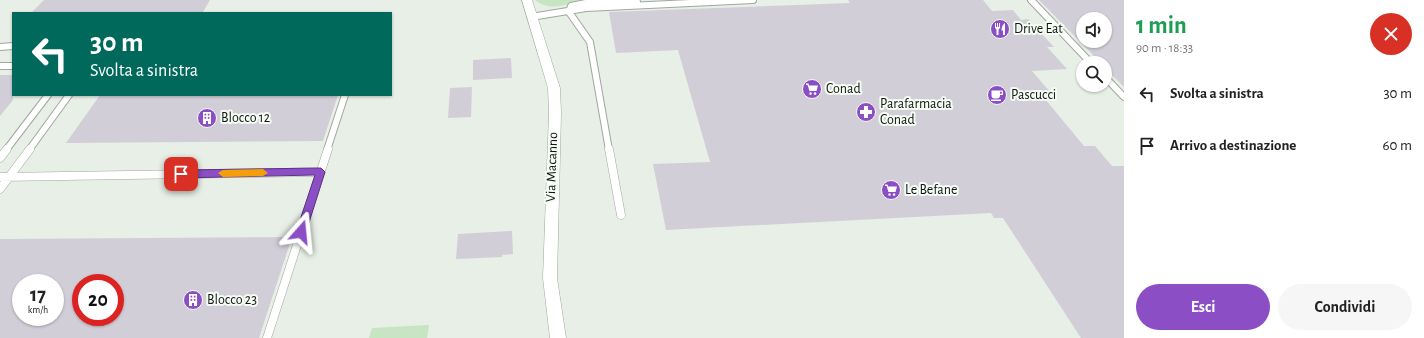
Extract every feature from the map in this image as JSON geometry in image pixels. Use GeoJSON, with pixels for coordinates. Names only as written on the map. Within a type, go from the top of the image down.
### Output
{"type":"FeatureCollection","features":[{"type":"Feature","properties":{"kind":"street","name":"Via Macanno"},"geometry":{"type":"LineString","coordinates":[[527,0],[554,88],[555,113],[550,278],[558,338]]}},
{"type":"Feature","properties":{"kind":"lane"},"geometry":{"type":"LineString","coordinates":[[531,17],[569,12],[586,8],[753,0]]}},
{"type":"Feature","properties":{"kind":"lane"},"geometry":{"type":"LineString","coordinates":[[1031,0],[1084,56]]}},
{"type":"Feature","properties":{"kind":"lane"},"geometry":{"type":"LineString","coordinates":[[569,12],[590,42],[621,215]]}},
{"type":"Feature","properties":{"kind":"lane"},"geometry":{"type":"LineString","coordinates":[[0,46],[12,46]]}},
{"type":"Feature","properties":{"kind":"lane"},"geometry":{"type":"LineString","coordinates":[[0,66],[12,66]]}},
{"type":"Feature","properties":{"kind":"lane"},"geometry":{"type":"LineString","coordinates":[[1112,84],[1124,97]]}},
{"type":"Feature","properties":{"kind":"lane"},"geometry":{"type":"LineString","coordinates":[[0,158],[47,96]]}},
{"type":"Feature","properties":{"kind":"lane"},"geometry":{"type":"LineString","coordinates":[[0,189],[69,96]]}},
{"type":"Feature","properties":{"kind":"lane"},"geometry":{"type":"LineString","coordinates":[[268,338],[345,96]]}},
{"type":"Feature","properties":{"kind":"lane"},"geometry":{"type":"LineString","coordinates":[[0,177],[321,172]]}},
{"type":"Feature","properties":{"kind":"green space"},"geometry":{"type":"Polygon","coordinates":[[[535,0],[580,0],[563,6],[551,6],[535,0]]]}},
{"type":"Feature","properties":{"kind":"green space"},"geometry":{"type":"Polygon","coordinates":[[[429,325],[427,338],[369,338],[372,328],[429,325]]]}},
{"type":"Feature","properties":{"kind":"building"},"geometry":{"type":"Polygon","coordinates":[[[44,0],[210,0],[203,12],[32,12],[44,0]]]}},
{"type":"Feature","properties":{"kind":"building","name":"Le Befane"},"geometry":{"type":"Polygon","coordinates":[[[848,0],[983,0],[992,11],[1013,10],[1021,20],[1028,19],[1054,47],[1047,47],[1067,69],[1032,71],[1051,93],[1040,93],[1084,146],[1095,146],[1112,166],[1124,166],[1124,338],[1081,338],[1003,218],[994,218],[991,213],[666,230],[653,164],[710,162],[678,50],[616,53],[609,12],[850,3],[848,0]]]}},
{"type":"Feature","properties":{"kind":"building"},"geometry":{"type":"Polygon","coordinates":[[[1039,0],[1124,0],[1124,87],[1112,75],[1112,56],[1094,56],[1086,48],[1112,48],[1112,12],[1076,12],[1076,38],[1039,0]]]}},
{"type":"Feature","properties":{"kind":"building"},"geometry":{"type":"Polygon","coordinates":[[[511,58],[512,78],[473,80],[473,60],[511,58]]]}},
{"type":"Feature","properties":{"kind":"building"},"geometry":{"type":"Polygon","coordinates":[[[0,75],[12,75],[13,100],[0,116],[0,75]]]}},
{"type":"Feature","properties":{"kind":"building"},"geometry":{"type":"Polygon","coordinates":[[[472,87],[471,117],[448,118],[450,88],[472,87]]]}},
{"type":"Feature","properties":{"kind":"building","name":"Blocco 12"},"geometry":{"type":"Polygon","coordinates":[[[99,96],[338,96],[323,141],[66,143],[99,96]]]}},
{"type":"Feature","properties":{"kind":"building"},"geometry":{"type":"Polygon","coordinates":[[[512,231],[513,254],[502,255],[502,257],[456,259],[458,234],[512,231]]]}},
{"type":"Feature","properties":{"kind":"building","name":"Blocco 23"},"geometry":{"type":"Polygon","coordinates":[[[292,237],[259,338],[0,338],[0,239],[292,237]]]}},
{"type":"Feature","properties":{"kind":"slow traffic"},"geometry":{"type":"LineString","coordinates":[[223,173],[263,173]]}},
{"type":"Feature","properties":{"kind":"place","name":"Drive Eat"},"geometry":{"type":"Point","coordinates":[1000,29]}},
{"type":"Feature","properties":{"kind":"place","name":"Conad"},"geometry":{"type":"Point","coordinates":[812,89]}},
{"type":"Feature","properties":{"kind":"place","name":"Pascucci"},"geometry":{"type":"Point","coordinates":[997,95]}},
{"type":"Feature","properties":{"kind":"place","name":"Parafarmacia Conad"},"geometry":{"type":"Point","coordinates":[866,112]}},
{"type":"Feature","properties":{"kind":"place","name":"Blocco 12"},"geometry":{"type":"Point","coordinates":[207,118]}},
{"type":"Feature","properties":{"kind":"place","name":"Le Befane"},"geometry":{"type":"Point","coordinates":[891,190]}},
{"type":"Feature","properties":{"kind":"place","name":"Blocco 23"},"geometry":{"type":"Point","coordinates":[193,300]}},
{"type":"Feature","properties":{"kind":"route"},"geometry":{"type":"LineString","coordinates":[[181,174],[321,172],[301,232]]}}]}
